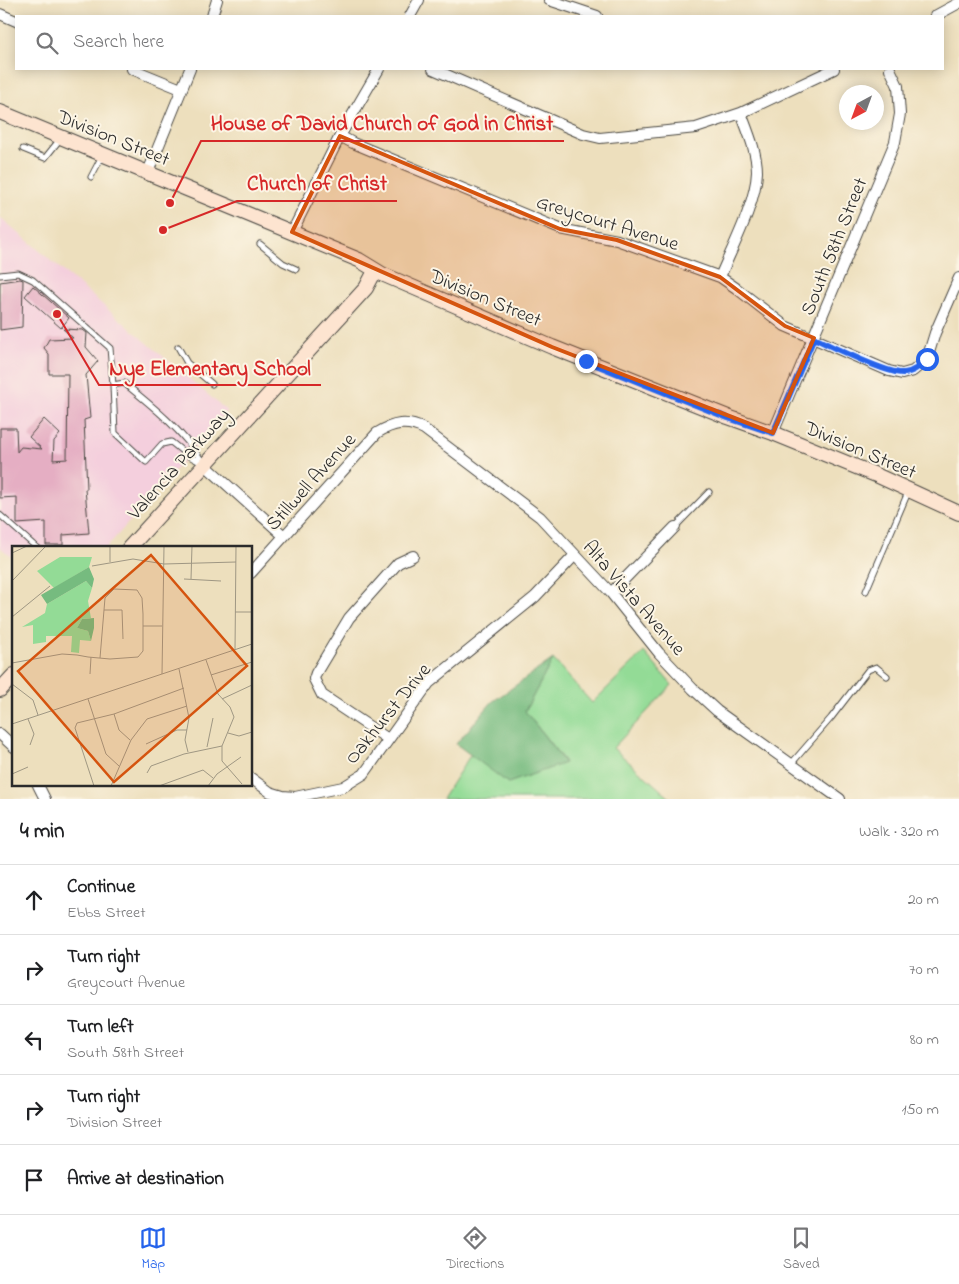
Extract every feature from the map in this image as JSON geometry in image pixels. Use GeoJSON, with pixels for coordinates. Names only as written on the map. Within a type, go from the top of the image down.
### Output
{"type":"FeatureCollection","features":[{"type":"Feature","properties":{"kind":"main road","name":"Division Street"},"geometry":{"type":"LineString","coordinates":[[0,112],[359,260],[376,270],[555,349],[728,418],[773,433],[959,513]]}},
{"type":"Feature","properties":{"kind":"main road","name":"Valencia Parkway"},"geometry":{"type":"LineString","coordinates":[[131,546],[366,288],[376,270]]}},
{"type":"Feature","properties":{"kind":"main road"},"geometry":{"type":"LineString","coordinates":[[0,690],[12,677]]}},
{"type":"Feature","properties":{"kind":"street"},"geometry":{"type":"LineString","coordinates":[[212,15],[217,0]]}},
{"type":"Feature","properties":{"kind":"street"},"geometry":{"type":"LineString","coordinates":[[411,15],[419,0]]}},
{"type":"Feature","properties":{"kind":"street"},"geometry":{"type":"LineString","coordinates":[[549,0],[594,15]]}},
{"type":"Feature","properties":{"kind":"street"},"geometry":{"type":"LineString","coordinates":[[937,15],[959,3]]}},
{"type":"Feature","properties":{"kind":"street"},"geometry":{"type":"LineString","coordinates":[[0,14],[15,21]]}},
{"type":"Feature","properties":{"kind":"street"},"geometry":{"type":"LineString","coordinates":[[134,70],[181,89]]}},
{"type":"Feature","properties":{"kind":"street"},"geometry":{"type":"LineString","coordinates":[[148,172],[190,70]]}},
{"type":"Feature","properties":{"kind":"street"},"geometry":{"type":"LineString","coordinates":[[292,232],[340,136],[378,70]]}},
{"type":"Feature","properties":{"kind":"street"},"geometry":{"type":"LineString","coordinates":[[435,70],[582,134],[600,138],[696,128],[741,112],[832,70]]}},
{"type":"Feature","properties":{"kind":"street","name":"South 58th Street"},"geometry":{"type":"LineString","coordinates":[[773,433],[895,142],[900,105],[898,86],[890,70]]}},
{"type":"Feature","properties":{"kind":"street"},"geometry":{"type":"LineString","coordinates":[[720,278],[754,196],[757,171],[754,148],[741,112]]}},
{"type":"Feature","properties":{"kind":"street","name":"Greycourt Avenue"},"geometry":{"type":"LineString","coordinates":[[340,136],[560,229],[617,240],[720,278],[786,326],[888,371],[902,374],[914,371],[927,359],[935,333],[959,278]]}},
{"type":"Feature","properties":{"kind":"street","name":"Stillwell Avenue"},"geometry":{"type":"LineString","coordinates":[[252,572],[377,433],[388,426],[402,423]]}},
{"type":"Feature","properties":{"kind":"street","name":"Alta Vista Avenue"},"geometry":{"type":"LineString","coordinates":[[402,423],[416,425],[424,429],[540,517],[611,593],[659,653],[693,690],[717,711],[840,799]]}},
{"type":"Feature","properties":{"kind":"street"},"geometry":{"type":"LineString","coordinates":[[204,464],[284,536]]}},
{"type":"Feature","properties":{"kind":"street"},"geometry":{"type":"LineString","coordinates":[[611,593],[675,527]]}},
{"type":"Feature","properties":{"kind":"street","name":"Oakhurst Drive"},"geometry":{"type":"LineString","coordinates":[[252,779],[270,792],[295,797],[343,787],[364,774],[429,683],[534,597],[575,555]]}},
{"type":"Feature","properties":{"kind":"street"},"geometry":{"type":"LineString","coordinates":[[388,739],[322,695],[314,679],[349,618],[398,563],[413,556]]}},
{"type":"Feature","properties":{"kind":"street"},"geometry":{"type":"LineString","coordinates":[[0,734],[12,745]]}},
{"type":"Feature","properties":{"kind":"street"},"geometry":{"type":"LineString","coordinates":[[38,786],[45,799]]}},
{"type":"Feature","properties":{"kind":"lane"},"geometry":{"type":"LineString","coordinates":[[23,149],[45,158],[62,137]]}},
{"type":"Feature","properties":{"kind":"lane"},"geometry":{"type":"LineString","coordinates":[[90,177],[104,154]]}},
{"type":"Feature","properties":{"kind":"lane"},"geometry":{"type":"LineString","coordinates":[[260,244],[282,263],[296,270]]}},
{"type":"Feature","properties":{"kind":"lane"},"geometry":{"type":"LineString","coordinates":[[0,275],[18,273],[33,280],[110,348],[115,433],[146,462],[162,444],[171,442],[187,455],[204,464]]}},
{"type":"Feature","properties":{"kind":"lane"},"geometry":{"type":"LineString","coordinates":[[178,347],[187,362],[212,384]]}},
{"type":"Feature","properties":{"kind":"lane"},"geometry":{"type":"LineString","coordinates":[[113,385],[124,383],[168,419],[185,441],[194,449],[204,464]]}},
{"type":"Feature","properties":{"kind":"lane"},"geometry":{"type":"LineString","coordinates":[[866,591],[909,490]]}},
{"type":"Feature","properties":{"kind":"lane"},"geometry":{"type":"LineString","coordinates":[[675,527],[709,492]]}},
{"type":"Feature","properties":{"kind":"lane"},"geometry":{"type":"LineString","coordinates":[[0,515],[35,546]]}},
{"type":"Feature","properties":{"kind":"lane"},"geometry":{"type":"LineString","coordinates":[[791,764],[831,718],[868,670],[876,667],[887,676]]}},
{"type":"Feature","properties":{"kind":"highlighted area"},"geometry":{"type":"Polygon","coordinates":[[[340,136],[560,229],[617,240],[720,277],[785,326],[814,338],[773,433],[552,347],[292,232],[340,136]]]}},
{"type":"Feature","properties":{"kind":"shaded area"},"geometry":{"type":"Polygon","coordinates":[[[0,217],[227,411],[108,546],[12,546],[12,557],[0,547],[0,217]]]}},
{"type":"Feature","properties":{"kind":"green space"},"geometry":{"type":"Polygon","coordinates":[[[644,652],[672,685],[613,748],[671,799],[442,799],[471,754],[508,783],[565,762],[525,711],[553,659],[592,703],[644,652]]]}},
{"type":"Feature","properties":{"kind":"green space"},"geometry":{"type":"Polygon","coordinates":[[[553,659],[525,711],[565,763],[508,783],[456,744],[492,702],[553,659]]]}},
{"type":"Feature","properties":{"kind":"building"},"geometry":{"type":"Polygon","coordinates":[[[23,280],[22,327],[0,330],[0,282],[23,280]]]}},
{"type":"Feature","properties":{"kind":"building"},"geometry":{"type":"Polygon","coordinates":[[[33,286],[69,318],[61,328],[25,296],[33,286]]]}},
{"type":"Feature","properties":{"kind":"building"},"geometry":{"type":"Polygon","coordinates":[[[63,329],[83,330],[87,333],[86,347],[98,361],[86,375],[90,418],[84,420],[87,489],[85,489],[89,533],[63,535],[63,545],[46,545],[46,522],[17,524],[17,497],[0,498],[0,428],[16,428],[17,452],[21,447],[42,449],[29,437],[44,419],[60,434],[54,441],[53,460],[67,459],[68,374],[49,374],[49,354],[44,348],[49,339],[73,338],[63,329]]]}},
{"type":"Feature","properties":{"kind":"place","name":"House of David Church of God in Christ"},"geometry":{"type":"Point","coordinates":[170,203]}},
{"type":"Feature","properties":{"kind":"place","name":"Church of Christ"},"geometry":{"type":"Point","coordinates":[163,230]}},
{"type":"Feature","properties":{"kind":"place","name":"Nye Elementary School"},"geometry":{"type":"Point","coordinates":[57,314]}},
{"type":"Feature","properties":{"kind":"route"},"geometry":{"type":"LineString","coordinates":[[586,361],[728,418],[773,433],[814,338],[888,371],[902,374],[914,371],[927,359]]}}]}
